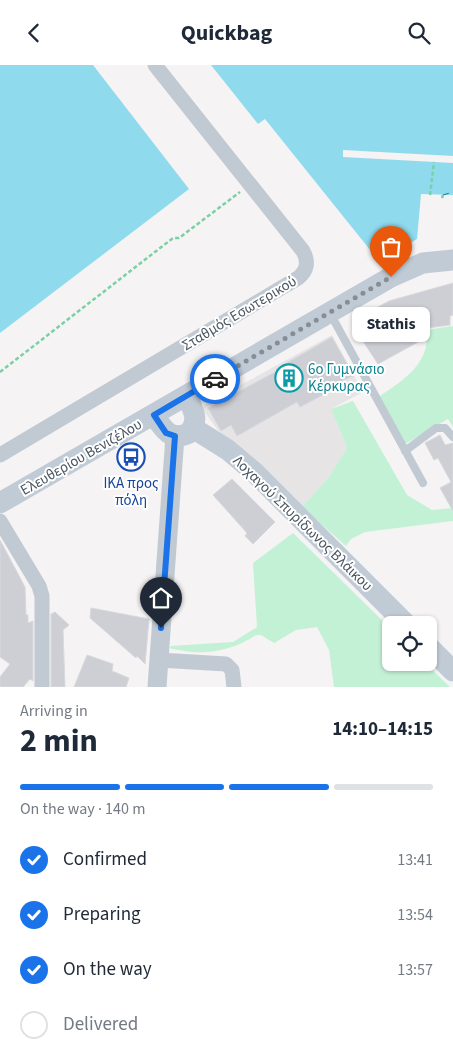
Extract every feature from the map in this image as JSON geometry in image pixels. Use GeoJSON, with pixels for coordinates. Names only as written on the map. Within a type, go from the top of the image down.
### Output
{"type":"FeatureCollection","features":[{"type":"Feature","properties":{"kind":"main road","name":"Ελευθερίου Βενιζέλου"},"geometry":{"type":"LineString","coordinates":[[0,503],[402,271],[431,261],[453,260]]}},
{"type":"Feature","properties":{"kind":"main road"},"geometry":{"type":"LineString","coordinates":[[184,432],[196,416],[187,396]]}},
{"type":"Feature","properties":{"kind":"main road","name":"Λοχαγού Σπυρίδωνος Βλάικου"},"geometry":{"type":"LineString","coordinates":[[154,415],[166,433],[184,432],[228,450],[254,472],[398,616]]}},
{"type":"Feature","properties":{"kind":"main road"},"geometry":{"type":"LineString","coordinates":[[437,655],[453,671]]}},
{"type":"Feature","properties":{"kind":"street","name":"Σταθμός Εσωτερικού"},"geometry":{"type":"LineString","coordinates":[[0,455],[302,275],[307,265],[303,251],[155,65]]}},
{"type":"Feature","properties":{"kind":"street"},"geometry":{"type":"LineString","coordinates":[[157,687],[184,432]]}},
{"type":"Feature","properties":{"kind":"street"},"geometry":{"type":"LineString","coordinates":[[0,521],[41,591],[42,687]]}},
{"type":"Feature","properties":{"kind":"street"},"geometry":{"type":"LineString","coordinates":[[159,660],[226,663],[232,670],[234,687]]}},
{"type":"Feature","properties":{"kind":"lane"},"geometry":{"type":"LineString","coordinates":[[330,313],[423,483]]}},
{"type":"Feature","properties":{"kind":"lane"},"geometry":{"type":"LineString","coordinates":[[405,451],[436,429],[445,428],[453,437]]}},
{"type":"Feature","properties":{"kind":"path"},"geometry":{"type":"LineString","coordinates":[[430,195],[434,162]]}},
{"type":"Feature","properties":{"kind":"path"},"geometry":{"type":"LineString","coordinates":[[0,372],[173,238],[179,238],[250,184]]}},
{"type":"Feature","properties":{"kind":"shaded area"},"geometry":{"type":"Polygon","coordinates":[[[332,335],[363,392],[331,409],[347,448],[328,478],[302,507],[222,436],[201,407],[332,335]]]}},
{"type":"Feature","properties":{"kind":"green space"},"geometry":{"type":"Polygon","coordinates":[[[453,326],[453,427],[448,419],[405,444],[379,397],[406,377],[420,361],[427,342],[426,330],[453,326]]]}},
{"type":"Feature","properties":{"kind":"green space"},"geometry":{"type":"Polygon","coordinates":[[[353,401],[407,495],[432,510],[453,508],[453,521],[365,532],[351,539],[346,546],[302,507],[328,478],[347,448],[331,409],[353,401]]]}},
{"type":"Feature","properties":{"kind":"green space"},"geometry":{"type":"Polygon","coordinates":[[[293,533],[382,620],[382,671],[433,671],[450,687],[334,687],[329,650],[317,627],[296,630],[274,643],[261,635],[256,635],[235,646],[214,651],[192,652],[169,648],[171,646],[233,642],[257,627],[253,563],[293,533]]]}},
{"type":"Feature","properties":{"kind":"water"},"geometry":{"type":"Polygon","coordinates":[[[0,65],[93,65],[189,189],[0,333],[0,65]]]}},
{"type":"Feature","properties":{"kind":"water"},"geometry":{"type":"Polygon","coordinates":[[[211,65],[453,65],[453,195],[421,194],[417,239],[379,261],[265,119],[258,124],[211,65]]]}},
{"type":"Feature","properties":{"kind":"pier"},"geometry":{"type":"Polygon","coordinates":[[[343,150],[453,156],[453,163],[343,157],[343,150]]]}},
{"type":"Feature","properties":{"kind":"building"},"geometry":{"type":"Polygon","coordinates":[[[453,283],[453,315],[450,316],[450,325],[412,330],[418,342],[378,364],[357,332],[365,327],[359,317],[389,301],[453,283]]]}},
{"type":"Feature","properties":{"kind":"building"},"geometry":{"type":"Polygon","coordinates":[[[332,337],[354,376],[336,383],[338,387],[300,407],[297,402],[237,436],[231,425],[221,431],[208,408],[277,371],[276,369],[332,337]]]}},
{"type":"Feature","properties":{"kind":"building"},"geometry":{"type":"Polygon","coordinates":[[[440,435],[445,445],[453,443],[453,511],[440,488],[451,482],[438,458],[434,460],[425,443],[440,435]]]}},
{"type":"Feature","properties":{"kind":"building"},"geometry":{"type":"Polygon","coordinates":[[[232,479],[275,522],[253,544],[245,536],[247,533],[213,495],[232,479]]]}},
{"type":"Feature","properties":{"kind":"building"},"geometry":{"type":"Polygon","coordinates":[[[0,540],[25,587],[26,615],[28,615],[28,623],[33,621],[33,681],[30,679],[23,687],[0,687],[0,677],[10,664],[0,657],[0,540]]]}},
{"type":"Feature","properties":{"kind":"building"},"geometry":{"type":"Polygon","coordinates":[[[91,608],[149,619],[145,664],[90,618],[91,608]]]}},
{"type":"Feature","properties":{"kind":"building"},"geometry":{"type":"Polygon","coordinates":[[[55,612],[69,625],[63,630],[65,687],[51,687],[51,614],[55,612]]]}},
{"type":"Feature","properties":{"kind":"building"},"geometry":{"type":"Polygon","coordinates":[[[87,655],[113,664],[112,671],[129,678],[126,687],[74,687],[87,655]]]}},
{"type":"Feature","properties":{"kind":"ferry route"},"geometry":{"type":"LineString","coordinates":[[443,195],[453,192]]}},
{"type":"Feature","properties":{"kind":"way so far"},"geometry":{"type":"LineString","coordinates":[[215,379],[391,277]]}},
{"type":"Feature","properties":{"kind":"place","name":"Stathis"},"geometry":{"type":"Point","coordinates":[391,277]}},
{"type":"Feature","properties":{"kind":"place","name":"6ο Γυμνάσιο Κέρκυρας"},"geometry":{"type":"Point","coordinates":[289,378]}},
{"type":"Feature","properties":{"kind":"place","name":"ΙΚΑ προς πόλη"},"geometry":{"type":"Point","coordinates":[131,457]}},
{"type":"Feature","properties":{"kind":"route"},"geometry":{"type":"LineString","coordinates":[[161,628],[175,436],[166,433],[154,415],[215,379]]}}]}
